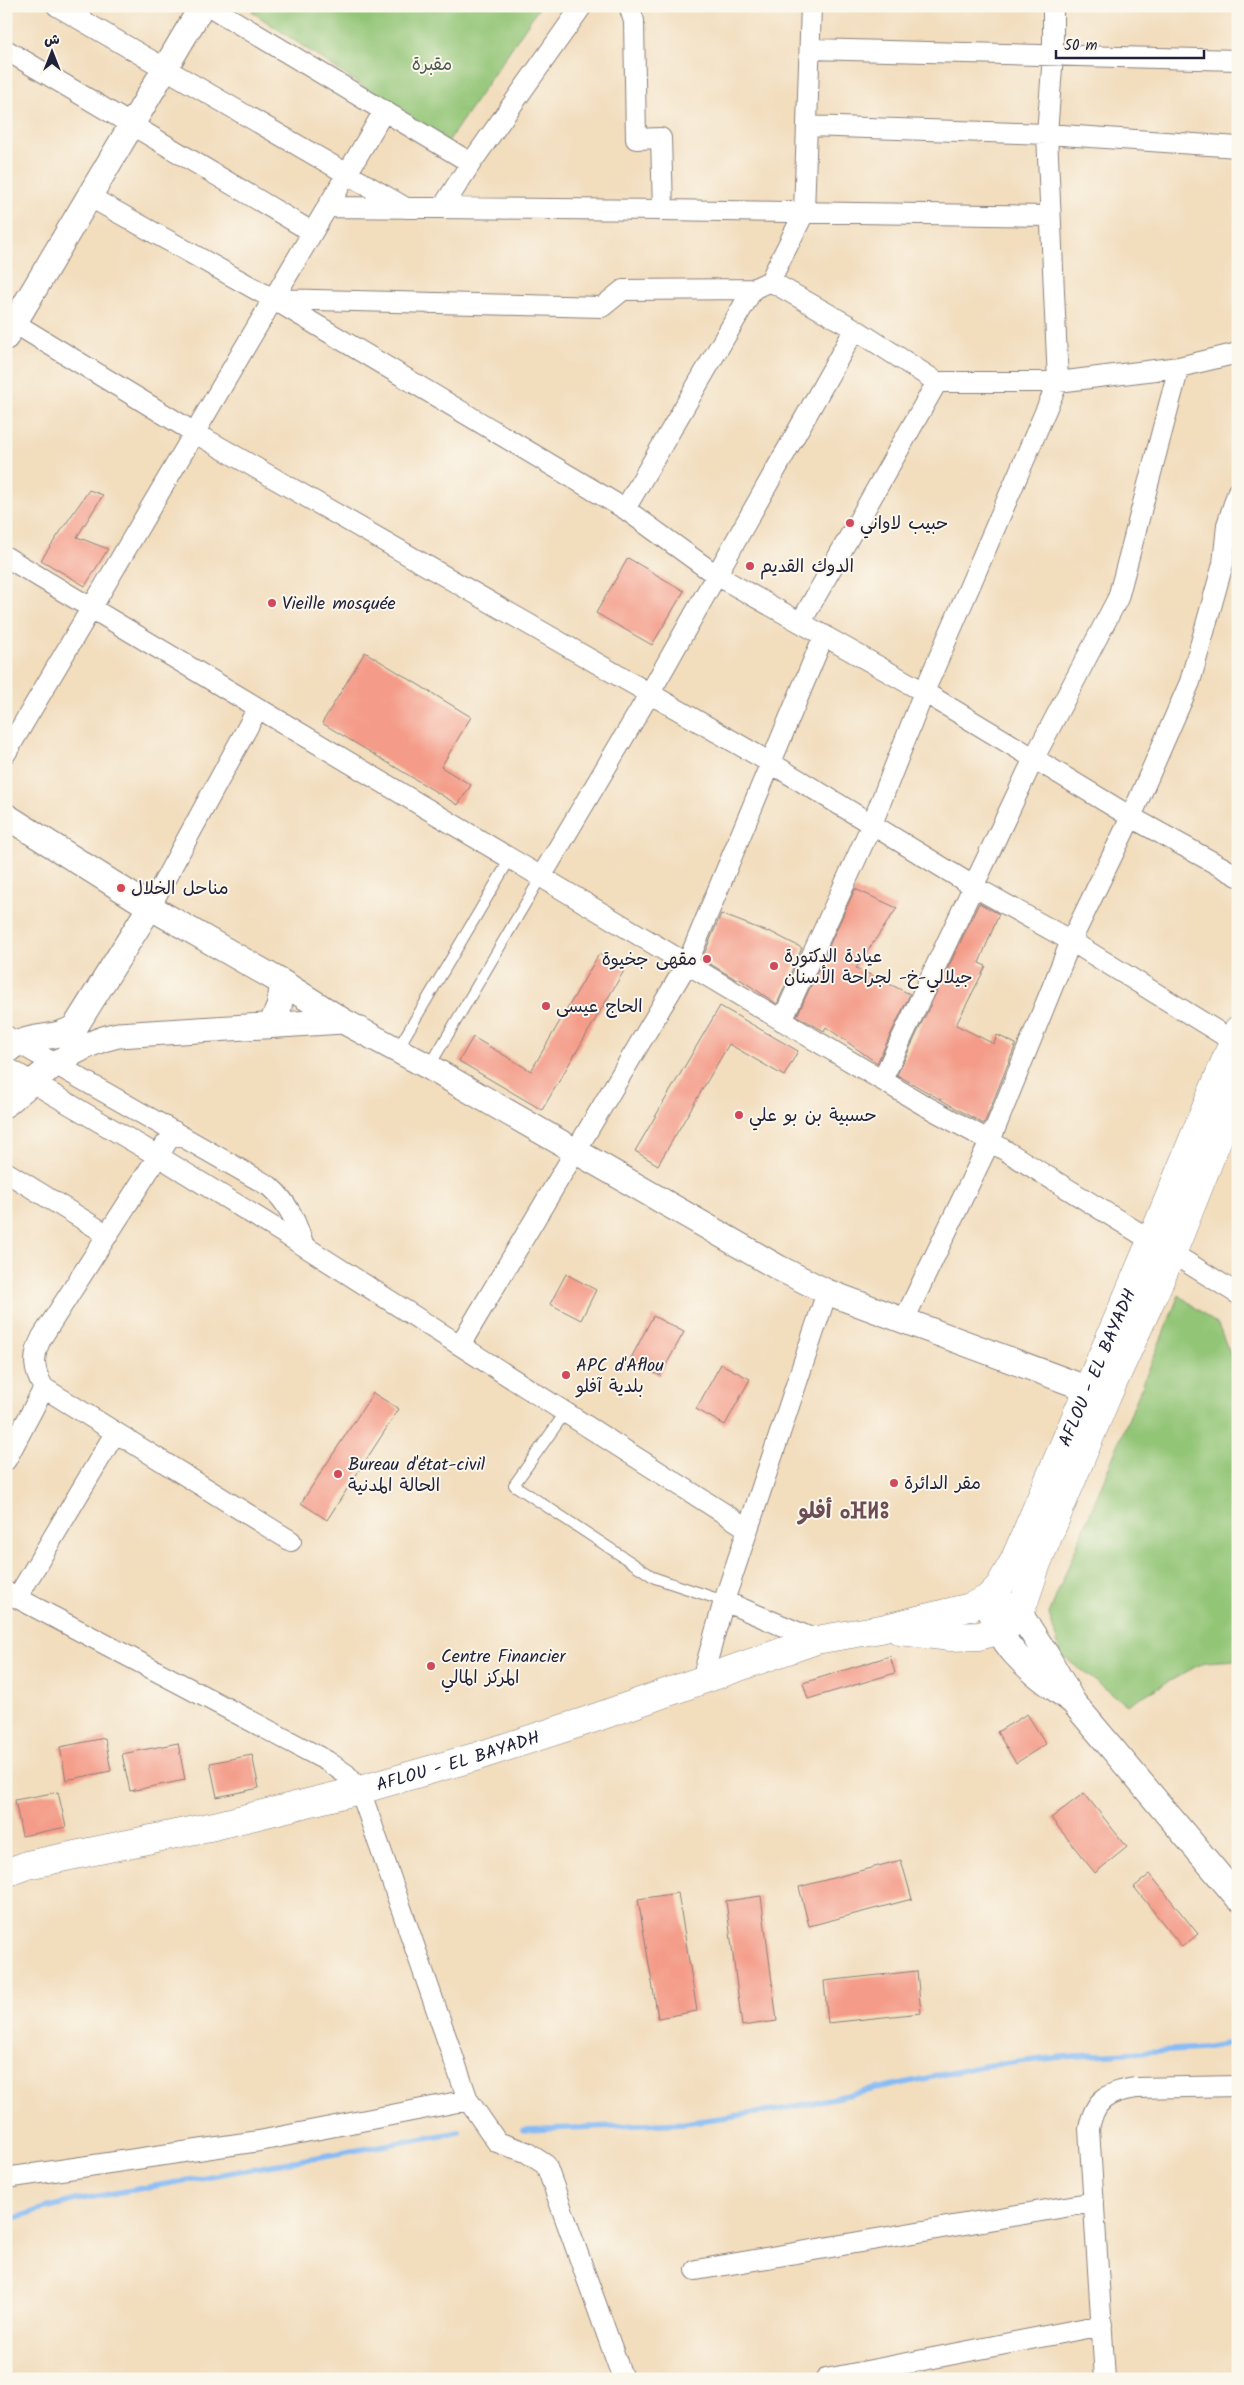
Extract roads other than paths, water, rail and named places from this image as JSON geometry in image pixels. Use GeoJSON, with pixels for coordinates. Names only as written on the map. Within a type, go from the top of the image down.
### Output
{"type":"FeatureCollection","features":[{"type":"Feature","properties":{"kind":"main road","name":"AFLOU - EL BAYADH"},"geometry":{"type":"LineString","coordinates":[[1162,1246],[1236,1038]]}},
{"type":"Feature","properties":{"kind":"main road","name":"AFLOU - EL BAYADH"},"geometry":{"type":"LineString","coordinates":[[13,1867],[214,1826],[360,1790],[476,1757],[589,1720],[816,1640],[881,1629],[970,1608],[987,1599],[999,1587],[1008,1573],[1097,1392],[1162,1246],[1238,1088]]}},
{"type":"Feature","properties":{"kind":"main road","name":"AFLOU - EL BAYADH"},"geometry":{"type":"LineString","coordinates":[[881,1629],[965,1637],[998,1632],[1013,1622],[1020,1614],[1097,1392]]}},
{"type":"Feature","properties":{"kind":"street"},"geometry":{"type":"LineString","coordinates":[[57,6],[348,172],[406,208]]}},
{"type":"Feature","properties":{"kind":"street"},"geometry":{"type":"LineString","coordinates":[[202,6],[90,197],[9,326],[771,763],[974,886],[1236,1038]]}},
{"type":"Feature","properties":{"kind":"street"},"geometry":{"type":"LineString","coordinates":[[209,6],[471,163]]}},
{"type":"Feature","properties":{"kind":"street"},"geometry":{"type":"LineString","coordinates":[[442,208],[471,163],[582,6]]}},
{"type":"Feature","properties":{"kind":"street"},"geometry":{"type":"LineString","coordinates":[[629,6],[634,21],[636,139],[661,138],[663,210]]}},
{"type":"Feature","properties":{"kind":"street"},"geometry":{"type":"LineString","coordinates":[[625,509],[804,213],[811,6]]}},
{"type":"Feature","properties":{"kind":"street"},"geometry":{"type":"LineString","coordinates":[[782,1020],[872,824],[924,692],[1058,382],[1047,134],[1053,56],[1053,6]]}},
{"type":"Feature","properties":{"kind":"street"},"geometry":{"type":"LineString","coordinates":[[810,49],[1238,60]]}},
{"type":"Feature","properties":{"kind":"street"},"geometry":{"type":"LineString","coordinates":[[6,50],[312,232]]}},
{"type":"Feature","properties":{"kind":"street"},"geometry":{"type":"LineString","coordinates":[[6,752],[384,111]]}},
{"type":"Feature","properties":{"kind":"street"},"geometry":{"type":"LineString","coordinates":[[808,126],[1047,134],[1238,147]]}},
{"type":"Feature","properties":{"kind":"street"},"geometry":{"type":"LineString","coordinates":[[90,197],[273,299],[625,509],[716,575],[924,692],[1131,817],[1238,876]]}},
{"type":"Feature","properties":{"kind":"street"},"geometry":{"type":"LineString","coordinates":[[327,207],[1050,216]]}},
{"type":"Feature","properties":{"kind":"street"},"geometry":{"type":"LineString","coordinates":[[273,299],[602,307],[623,290],[761,285],[855,329],[937,382],[1058,382],[1179,367],[1238,353]]}},
{"type":"Feature","properties":{"kind":"street"},"geometry":{"type":"LineString","coordinates":[[541,878],[650,693],[855,329]]}},
{"type":"Feature","properties":{"kind":"street"},"geometry":{"type":"LineString","coordinates":[[882,1080],[1034,758],[1118,598],[1179,367]]}},
{"type":"Feature","properties":{"kind":"street"},"geometry":{"type":"LineString","coordinates":[[801,622],[937,382]]}},
{"type":"Feature","properties":{"kind":"street"},"geometry":{"type":"LineString","coordinates":[[904,1320],[990,1141],[1071,941],[1131,817],[1190,682],[1230,568],[1227,525],[1238,491]]}},
{"type":"Feature","properties":{"kind":"street"},"geometry":{"type":"LineString","coordinates":[[6,558],[541,878],[882,1080],[990,1141],[1238,1294]]}},
{"type":"Feature","properties":{"kind":"street"},"geometry":{"type":"LineString","coordinates":[[460,1345],[687,964],[824,635]]}},
{"type":"Feature","properties":{"kind":"street"},"geometry":{"type":"LineString","coordinates":[[10,1043],[57,1036],[75,1027],[150,907],[258,708]]}},
{"type":"Feature","properties":{"kind":"street"},"geometry":{"type":"LineString","coordinates":[[6,816],[150,907],[283,983],[343,1020],[429,1067],[779,1268],[827,1292],[1097,1392]]}},
{"type":"Feature","properties":{"kind":"street"},"geometry":{"type":"LineString","coordinates":[[271,1025],[279,1008],[283,983]]}},
{"type":"Feature","properties":{"kind":"street"},"geometry":{"type":"LineString","coordinates":[[6,1104],[32,1082],[91,1042],[118,1034],[343,1020]]}},
{"type":"Feature","properties":{"kind":"street"},"geometry":{"type":"LineString","coordinates":[[10,1043],[58,1064],[276,1192],[293,1214],[304,1246]]}},
{"type":"Feature","properties":{"kind":"street"},"geometry":{"type":"LineString","coordinates":[[6,1067],[158,1156],[304,1246],[747,1528]]}},
{"type":"Feature","properties":{"kind":"street"},"geometry":{"type":"LineString","coordinates":[[174,1131],[37,1347],[35,1369],[44,1388],[115,1434],[291,1541]]}},
{"type":"Feature","properties":{"kind":"street"},"geometry":{"type":"LineString","coordinates":[[6,1172],[108,1235]]}},
{"type":"Feature","properties":{"kind":"street"},"geometry":{"type":"LineString","coordinates":[[702,1679],[747,1528],[827,1292]]}},
{"type":"Feature","properties":{"kind":"street"},"geometry":{"type":"LineString","coordinates":[[6,1460],[44,1388]]}},
{"type":"Feature","properties":{"kind":"street"},"geometry":{"type":"LineString","coordinates":[[115,1434],[12,1595],[327,1761],[346,1774],[360,1790],[468,2100],[497,2142],[526,2152],[546,2165],[623,2379]]}},
{"type":"Feature","properties":{"kind":"street"},"geometry":{"type":"LineString","coordinates":[[987,1599],[1006,1604],[1020,1614],[1074,1702],[1235,1890]]}},
{"type":"Feature","properties":{"kind":"street"},"geometry":{"type":"LineString","coordinates":[[987,1599],[998,1632],[1022,1662],[1074,1702]]}},
{"type":"Feature","properties":{"kind":"street"},"geometry":{"type":"LineString","coordinates":[[724,1601],[816,1640]]}},
{"type":"Feature","properties":{"kind":"street"},"geometry":{"type":"LineString","coordinates":[[1105,2379],[1089,2129],[1092,2111],[1102,2100],[1119,2090],[1238,2086]]}},
{"type":"Feature","properties":{"kind":"street"},"geometry":{"type":"LineString","coordinates":[[6,2178],[259,2141],[468,2100]]}},
{"type":"Feature","properties":{"kind":"street"},"geometry":{"type":"LineString","coordinates":[[696,2270],[1094,2202]]}},
{"type":"Feature","properties":{"kind":"street"},"geometry":{"type":"LineString","coordinates":[[826,2379],[1102,2325]]}},
{"type":"Feature","properties":{"kind":"lane"},"geometry":{"type":"LineString","coordinates":[[397,1050],[510,859]]}},
{"type":"Feature","properties":{"kind":"lane"},"geometry":{"type":"LineString","coordinates":[[429,1067],[541,878]]}},
{"type":"Feature","properties":{"kind":"lane"},"geometry":{"type":"LineString","coordinates":[[565,1413],[514,1485],[655,1578],[724,1601]]}},
{"type":"Feature","properties":{"kind":"waterway"},"geometry":{"type":"LineString","coordinates":[[524,2130],[684,2123],[778,2110],[983,2066],[1062,2057],[1203,2048],[1238,2042]]}},
{"type":"Feature","properties":{"kind":"waterway"},"geometry":{"type":"LineString","coordinates":[[6,2221],[76,2200],[459,2132]]}},
{"type":"Feature","properties":{"kind":"place","name":"حبيب لاواني"},"geometry":{"type":"Point","coordinates":[850,523]}},
{"type":"Feature","properties":{"kind":"place","name":"الدوك القديم"},"geometry":{"type":"Point","coordinates":[750,566]}},
{"type":"Feature","properties":{"kind":"place","name":"Vieille mosquée"},"geometry":{"type":"Point","coordinates":[272,603]}},
{"type":"Feature","properties":{"kind":"place","name":"مناحل الخلال"},"geometry":{"type":"Point","coordinates":[121,888]}},
{"type":"Feature","properties":{"kind":"place","name":"مقهى جخيوة"},"geometry":{"type":"Point","coordinates":[707,959]}},
{"type":"Feature","properties":{"kind":"place","name":"عيادة الدكتورة جيلالي-خ- لجراحة الأسنان"},"geometry":{"type":"Point","coordinates":[774,966]}},
{"type":"Feature","properties":{"kind":"place","name":"الحاج عيسى"},"geometry":{"type":"Point","coordinates":[546,1006]}},
{"type":"Feature","properties":{"kind":"place","name":"حسبية بن بو علي"},"geometry":{"type":"Point","coordinates":[739,1115]}},
{"type":"Feature","properties":{"kind":"place","name":"APC d'Aflou بلدية آفلو"},"geometry":{"type":"Point","coordinates":[566,1375]}},
{"type":"Feature","properties":{"kind":"place","name":"Bureau d'état-civil الحالة المدنية"},"geometry":{"type":"Point","coordinates":[338,1474]}},
{"type":"Feature","properties":{"kind":"place","name":"مقر الدائرة"},"geometry":{"type":"Point","coordinates":[894,1483]}},
{"type":"Feature","properties":{"kind":"place","name":"Centre Financier المركز المالي"},"geometry":{"type":"Point","coordinates":[431,1666]}},
{"type":"Feature","properties":{"kind":"district","name":"أفلو ⴰⴼⵍⵓ"},"geometry":{"type":"Point","coordinates":[844,1510]}},
{"type":"Feature","properties":{"kind":"park label","name":"مقبرة"},"geometry":{"type":"Point","coordinates":[432,64]}}]}
